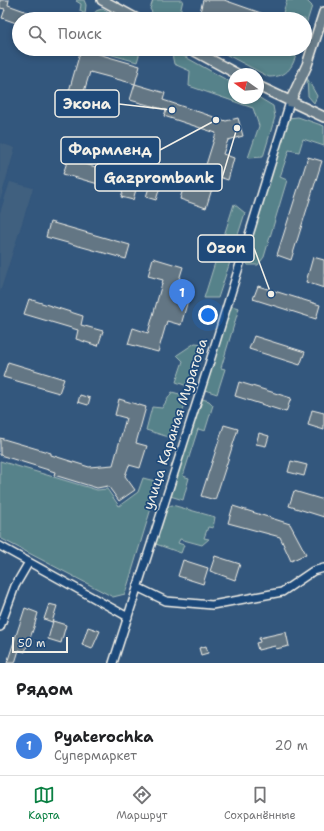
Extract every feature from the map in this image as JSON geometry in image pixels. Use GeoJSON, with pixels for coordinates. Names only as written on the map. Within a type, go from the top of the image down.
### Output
{"type":"FeatureCollection","features":[{"type":"Feature","properties":{"kind":"main road"},"geometry":{"type":"LineString","coordinates":[[102,0],[124,12]]}},
{"type":"Feature","properties":{"kind":"main road","name":"улица Караная Муратова"},"geometry":{"type":"LineString","coordinates":[[312,49],[324,12]]}},
{"type":"Feature","properties":{"kind":"main road"},"geometry":{"type":"LineString","coordinates":[[204,56],[228,69]]}},
{"type":"Feature","properties":{"kind":"main road","name":"улица Караная Муратова"},"geometry":{"type":"LineString","coordinates":[[290,102],[310,56]]}},
{"type":"Feature","properties":{"kind":"main road"},"geometry":{"type":"LineString","coordinates":[[264,89],[324,117]]}},
{"type":"Feature","properties":{"kind":"street","name":"улица Караная Муратова"},"geometry":{"type":"LineString","coordinates":[[113,663],[208,368],[290,102]]}},
{"type":"Feature","properties":{"kind":"street"},"geometry":{"type":"LineString","coordinates":[[0,546],[128,617]]}},
{"type":"Feature","properties":{"kind":"street"},"geometry":{"type":"LineString","coordinates":[[0,628],[15,586],[29,562]]}},
{"type":"Feature","properties":{"kind":"street"},"geometry":{"type":"LineString","coordinates":[[137,587],[166,600],[212,605],[282,592],[313,571],[324,568]]}},
{"type":"Feature","properties":{"kind":"shaded area"},"geometry":{"type":"Polygon","coordinates":[[[0,143],[15,148],[0,200],[0,143]]]}},
{"type":"Feature","properties":{"kind":"shaded area"},"geometry":{"type":"Polygon","coordinates":[[[10,182],[33,188],[0,292],[0,213],[10,182]]]}},
{"type":"Feature","properties":{"kind":"green space"},"geometry":{"type":"Polygon","coordinates":[[[84,0],[86,5],[85,12],[80,11],[81,4],[76,1],[84,0]]]}},
{"type":"Feature","properties":{"kind":"green space"},"geometry":{"type":"Polygon","coordinates":[[[153,0],[183,0],[180,12],[152,12],[150,9],[153,0]]]}},
{"type":"Feature","properties":{"kind":"green space"},"geometry":{"type":"Polygon","coordinates":[[[287,0],[306,0],[312,6],[310,12],[283,12],[287,0]]]}},
{"type":"Feature","properties":{"kind":"green space"},"geometry":{"type":"Polygon","coordinates":[[[104,9],[109,12],[95,12],[104,9]]]}},
{"type":"Feature","properties":{"kind":"green space"},"geometry":{"type":"Polygon","coordinates":[[[116,56],[139,56],[137,62],[116,56]]]}},
{"type":"Feature","properties":{"kind":"green space"},"geometry":{"type":"Polygon","coordinates":[[[172,56],[184,56],[228,81],[228,99],[189,86],[190,71],[174,64],[172,56]]]}},
{"type":"Feature","properties":{"kind":"green space"},"geometry":{"type":"Polygon","coordinates":[[[229,56],[296,56],[292,65],[286,73],[269,77],[264,74],[264,68],[252,68],[229,56]]]}},
{"type":"Feature","properties":{"kind":"green space"},"geometry":{"type":"Polygon","coordinates":[[[307,78],[317,96],[314,103],[308,96],[307,78]]]}},
{"type":"Feature","properties":{"kind":"green space"},"geometry":{"type":"Polygon","coordinates":[[[264,101],[273,106],[275,117],[263,157],[248,158],[259,126],[253,108],[241,104],[264,104],[264,101]]]}},
{"type":"Feature","properties":{"kind":"green space"},"geometry":{"type":"Polygon","coordinates":[[[298,117],[324,126],[324,146],[303,139],[299,152],[289,150],[280,177],[287,180],[264,257],[258,265],[248,265],[243,258],[288,118],[298,117]]]}},
{"type":"Feature","properties":{"kind":"green space"},"geometry":{"type":"Polygon","coordinates":[[[234,204],[245,213],[235,244],[229,247],[221,245],[234,204]]]}},
{"type":"Feature","properties":{"kind":"green space"},"geometry":{"type":"Polygon","coordinates":[[[218,253],[226,256],[230,262],[218,298],[204,298],[218,253]]]}},
{"type":"Feature","properties":{"kind":"green space"},"geometry":{"type":"Polygon","coordinates":[[[227,305],[239,308],[221,368],[225,369],[217,394],[202,389],[227,305]]]}},
{"type":"Feature","properties":{"kind":"green space"},"geometry":{"type":"Polygon","coordinates":[[[195,343],[204,344],[190,387],[176,382],[183,361],[177,355],[195,343]]]}},
{"type":"Feature","properties":{"kind":"green space"},"geometry":{"type":"Polygon","coordinates":[[[172,392],[187,396],[175,439],[146,430],[152,407],[162,408],[172,392]]]}},
{"type":"Feature","properties":{"kind":"green space"},"geometry":{"type":"Polygon","coordinates":[[[199,398],[209,401],[213,405],[205,431],[198,429],[183,476],[189,478],[183,500],[167,495],[199,398]]]}},
{"type":"Feature","properties":{"kind":"green space"},"geometry":{"type":"Polygon","coordinates":[[[0,461],[97,490],[107,489],[119,506],[138,492],[143,478],[159,482],[125,594],[113,597],[0,538],[0,461]]]}},
{"type":"Feature","properties":{"kind":"green space"},"geometry":{"type":"Polygon","coordinates":[[[172,505],[215,517],[213,528],[208,527],[204,538],[209,539],[202,545],[180,539],[178,543],[184,545],[181,553],[153,543],[163,509],[172,505]]]}},
{"type":"Feature","properties":{"kind":"building"},"geometry":{"type":"Polygon","coordinates":[[[0,0],[9,0],[8,5],[28,12],[12,12],[12,22],[2,18],[5,9],[0,8],[0,0]]]}},
{"type":"Feature","properties":{"kind":"building"},"geometry":{"type":"Polygon","coordinates":[[[203,0],[224,0],[258,12],[200,12],[203,0]]]}},
{"type":"Feature","properties":{"kind":"building"},"geometry":{"type":"Polygon","coordinates":[[[79,56],[105,56],[140,66],[135,84],[90,72],[83,95],[69,91],[79,56]]]}},
{"type":"Feature","properties":{"kind":"building"},"geometry":{"type":"Polygon","coordinates":[[[135,84],[165,93],[163,100],[226,121],[238,118],[243,136],[228,140],[223,154],[234,158],[228,180],[216,176],[206,208],[180,199],[185,182],[199,187],[216,133],[164,116],[166,110],[130,100],[135,84]]]}},
{"type":"Feature","properties":{"kind":"building"},"geometry":{"type":"Polygon","coordinates":[[[308,157],[322,161],[291,260],[277,255],[308,157]]]}},
{"type":"Feature","properties":{"kind":"building"},"geometry":{"type":"Polygon","coordinates":[[[68,159],[127,176],[125,183],[137,186],[133,200],[121,197],[123,191],[63,174],[68,159]]]}},
{"type":"Feature","properties":{"kind":"building"},"geometry":{"type":"Polygon","coordinates":[[[151,181],[161,184],[156,200],[146,197],[151,181]]]}},
{"type":"Feature","properties":{"kind":"building"},"geometry":{"type":"Polygon","coordinates":[[[50,222],[130,245],[126,259],[46,237],[50,222]]]}},
{"type":"Feature","properties":{"kind":"building"},"geometry":{"type":"Polygon","coordinates":[[[313,257],[324,260],[324,288],[306,282],[313,257]]]}},
{"type":"Feature","properties":{"kind":"building"},"geometry":{"type":"Polygon","coordinates":[[[153,258],[183,267],[174,296],[188,300],[181,325],[167,321],[158,352],[128,344],[133,328],[148,333],[163,280],[148,276],[153,258]]]}},
{"type":"Feature","properties":{"kind":"building"},"geometry":{"type":"Polygon","coordinates":[[[258,286],[320,305],[316,319],[253,299],[258,286]]]}},
{"type":"Feature","properties":{"kind":"building"},"geometry":{"type":"Polygon","coordinates":[[[29,299],[83,316],[81,325],[103,331],[98,346],[76,339],[78,330],[24,314],[29,299]]]}},
{"type":"Feature","properties":{"kind":"building"},"geometry":{"type":"Polygon","coordinates":[[[254,336],[305,352],[300,365],[249,349],[254,336]]]}},
{"type":"Feature","properties":{"kind":"building"},"geometry":{"type":"Polygon","coordinates":[[[8,362],[64,379],[59,393],[3,377],[8,362]]]}},
{"type":"Feature","properties":{"kind":"building"},"geometry":{"type":"Polygon","coordinates":[[[239,382],[291,398],[286,412],[235,396],[239,382]]]}},
{"type":"Feature","properties":{"kind":"building"},"geometry":{"type":"Polygon","coordinates":[[[80,395],[90,398],[88,405],[78,402],[80,395]]]}},
{"type":"Feature","properties":{"kind":"building"},"geometry":{"type":"Polygon","coordinates":[[[119,399],[146,407],[136,443],[147,446],[140,468],[129,465],[125,476],[135,490],[119,501],[108,486],[97,488],[54,475],[55,472],[0,455],[0,438],[51,453],[51,455],[89,467],[113,465],[126,418],[115,415],[119,399]]]}},
{"type":"Feature","properties":{"kind":"building"},"geometry":{"type":"Polygon","coordinates":[[[312,410],[324,413],[324,430],[308,425],[312,410]]]}},
{"type":"Feature","properties":{"kind":"building"},"geometry":{"type":"Polygon","coordinates":[[[224,425],[238,429],[215,500],[201,496],[224,425]]]}},
{"type":"Feature","properties":{"kind":"building"},"geometry":{"type":"Polygon","coordinates":[[[259,433],[269,436],[266,446],[256,444],[259,433]]]}},
{"type":"Feature","properties":{"kind":"building"},"geometry":{"type":"Polygon","coordinates":[[[291,461],[307,465],[304,476],[288,472],[291,461]]]}},
{"type":"Feature","properties":{"kind":"building"},"geometry":{"type":"Polygon","coordinates":[[[294,491],[324,500],[324,517],[289,506],[294,491]]]}},
{"type":"Feature","properties":{"kind":"building"},"geometry":{"type":"Polygon","coordinates":[[[233,506],[290,524],[306,554],[291,561],[280,537],[228,523],[233,506]]]}},
{"type":"Feature","properties":{"kind":"building"},"geometry":{"type":"Polygon","coordinates":[[[215,556],[240,564],[235,580],[210,571],[215,556]]]}},
{"type":"Feature","properties":{"kind":"building"},"geometry":{"type":"Polygon","coordinates":[[[183,560],[208,568],[203,584],[178,576],[183,560]]]}},
{"type":"Feature","properties":{"kind":"building"},"geometry":{"type":"Polygon","coordinates":[[[49,604],[57,606],[52,622],[44,619],[49,604]]]}},
{"type":"Feature","properties":{"kind":"building"},"geometry":{"type":"Polygon","coordinates":[[[25,608],[38,613],[34,627],[25,652],[19,650],[15,663],[7,663],[25,608]]]}},
{"type":"Feature","properties":{"kind":"building"},"geometry":{"type":"Polygon","coordinates":[[[53,621],[66,625],[61,643],[48,639],[53,621]]]}},
{"type":"Feature","properties":{"kind":"building"},"geometry":{"type":"Polygon","coordinates":[[[88,627],[100,631],[92,649],[82,645],[88,627]]]}},
{"type":"Feature","properties":{"kind":"building"},"geometry":{"type":"Polygon","coordinates":[[[286,632],[289,646],[276,649],[275,646],[258,650],[256,643],[260,642],[259,638],[286,632]]]}},
{"type":"Feature","properties":{"kind":"building"},"geometry":{"type":"Polygon","coordinates":[[[206,646],[208,653],[201,655],[199,648],[206,646]]]}},
{"type":"Feature","properties":{"kind":"place","name":"Экона"},"geometry":{"type":"Point","coordinates":[172,110]}},
{"type":"Feature","properties":{"kind":"place","name":"Фармленд"},"geometry":{"type":"Point","coordinates":[216,120]}},
{"type":"Feature","properties":{"kind":"place","name":"Gazprombank"},"geometry":{"type":"Point","coordinates":[237,128]}},
{"type":"Feature","properties":{"kind":"place","name":"Ozon"},"geometry":{"type":"Point","coordinates":[271,294]}},
{"type":"Feature","properties":{"kind":"place","name":"Pyaterochka"},"geometry":{"type":"Point","coordinates":[182,312]}}]}
